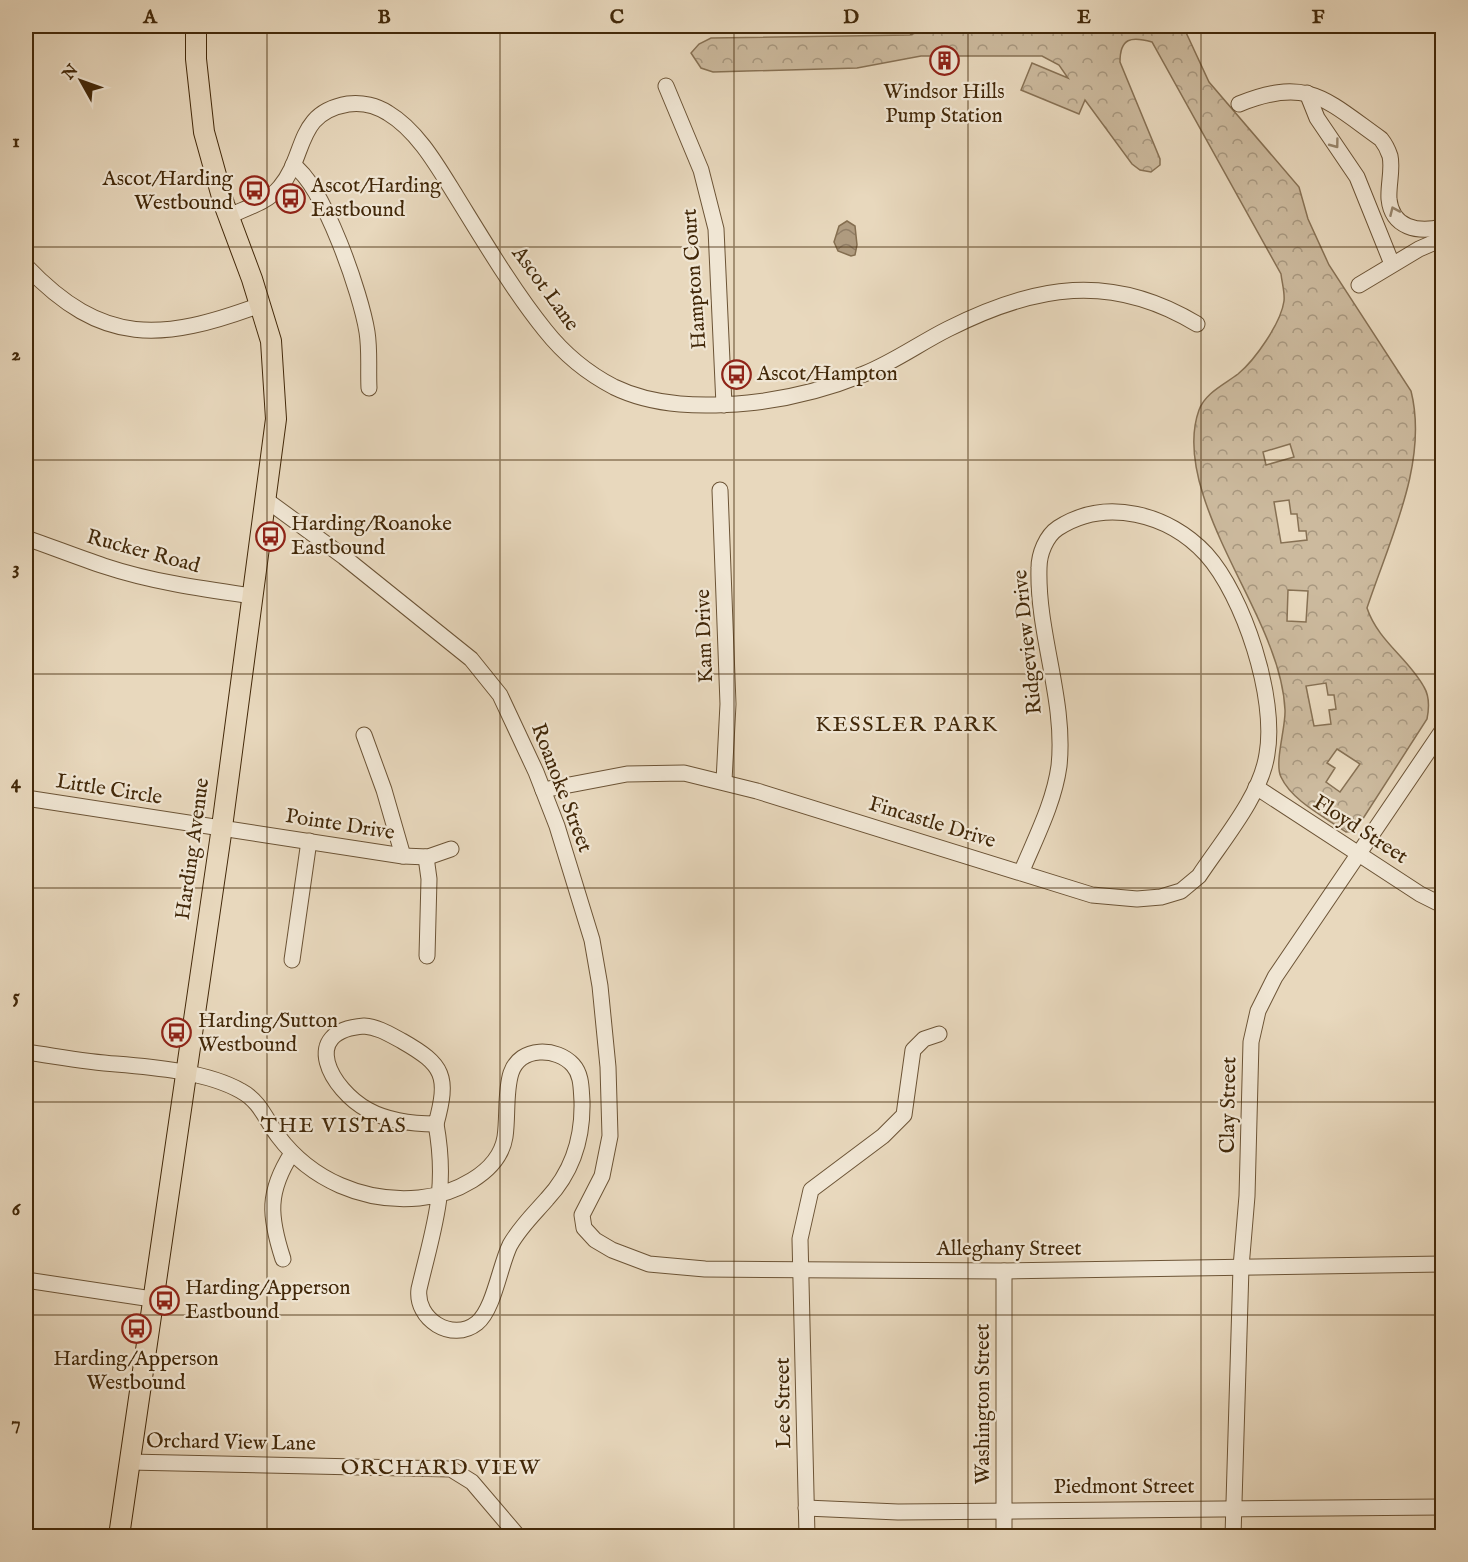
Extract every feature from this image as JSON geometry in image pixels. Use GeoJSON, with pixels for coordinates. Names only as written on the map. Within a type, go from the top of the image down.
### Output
{"type":"FeatureCollection","features":[{"type":"Feature","properties":{"kind":"main road","name":"Harding Avenue"},"geometry":{"type":"LineString","coordinates":[[119,1536],[222,827],[265,500],[275,441],[276,396],[271,342],[215,176],[199,103],[196,26]]}},
{"type":"Feature","properties":{"kind":"street","name":"Hampton Court"},"geometry":{"type":"LineString","coordinates":[[666,86],[701,170],[716,229],[724,405]]}},
{"type":"Feature","properties":{"kind":"street"},"geometry":{"type":"LineString","coordinates":[[1239,104],[1286,90],[1307,93],[1329,103],[1381,139],[1390,157],[1389,199],[1393,213],[1400,222],[1420,231],[1443,226]]}},
{"type":"Feature","properties":{"kind":"street"},"geometry":{"type":"LineString","coordinates":[[1307,93],[1317,118],[1357,177],[1392,264]]}},
{"type":"Feature","properties":{"kind":"street","name":"Ascot Lane"},"geometry":{"type":"LineString","coordinates":[[229,216],[269,198],[280,188],[293,165],[304,133],[328,111],[357,104],[378,108],[390,114],[432,159],[542,327],[569,356],[615,387],[647,399],[673,403],[724,405],[777,399],[832,386],[877,368],[983,313],[1056,290],[1082,289],[1128,294],[1162,304],[1197,324]]}},
{"type":"Feature","properties":{"kind":"street"},"geometry":{"type":"LineString","coordinates":[[293,165],[307,177],[317,193],[357,291],[368,335],[369,388]]}},
{"type":"Feature","properties":{"kind":"street"},"geometry":{"type":"LineString","coordinates":[[1359,285],[1392,264],[1443,239]]}},
{"type":"Feature","properties":{"kind":"street"},"geometry":{"type":"LineString","coordinates":[[26,266],[64,301],[95,318],[128,330],[156,332],[184,329],[260,305]]}},
{"type":"Feature","properties":{"kind":"street","name":"Kam Drive"},"geometry":{"type":"LineString","coordinates":[[720,490],[728,704],[724,782]]}},
{"type":"Feature","properties":{"kind":"street","name":"Roanoke Street"},"geometry":{"type":"LineString","coordinates":[[265,500],[344,557],[471,659],[500,695],[543,789],[592,940],[607,1044],[610,1147],[602,1176],[584,1209],[582,1222],[586,1230]]}},
{"type":"Feature","properties":{"kind":"street","name":"Ridgeview Drive"},"geometry":{"type":"LineString","coordinates":[[1021,873],[1051,797],[1059,759],[1059,732],[1039,563],[1043,547],[1056,529],[1085,517],[1111,511],[1127,513],[1165,524],[1192,541],[1207,555],[1223,578],[1240,612],[1252,645],[1266,702],[1268,752],[1256,787]]}},
{"type":"Feature","properties":{"kind":"street","name":"Rucker Road"},"geometry":{"type":"LineString","coordinates":[[26,538],[104,566],[145,577],[222,594],[252,596]]}},
{"type":"Feature","properties":{"kind":"street","name":"Clay Street"},"geometry":{"type":"LineString","coordinates":[[1233,1536],[1240,1267],[1247,1196],[1251,1042],[1262,1003],[1275,976],[1443,731]]}},
{"type":"Feature","properties":{"kind":"street"},"geometry":{"type":"LineString","coordinates":[[364,735],[384,790],[403,856]]}},
{"type":"Feature","properties":{"kind":"street","name":"Fincastle Drive"},"geometry":{"type":"LineString","coordinates":[[543,789],[648,772],[684,773],[724,782],[1092,895],[1137,899],[1174,894],[1188,887],[1198,876],[1256,787]]}},
{"type":"Feature","properties":{"kind":"street","name":"Floyd Street"},"geometry":{"type":"LineString","coordinates":[[1256,787],[1420,894],[1443,905]]}},
{"type":"Feature","properties":{"kind":"street","name":"Little Circle"},"geometry":{"type":"LineString","coordinates":[[26,798],[222,827]]}},
{"type":"Feature","properties":{"kind":"street","name":"Pointe Drive"},"geometry":{"type":"LineString","coordinates":[[222,827],[403,856],[426,857],[451,849]]}},
{"type":"Feature","properties":{"kind":"street"},"geometry":{"type":"LineString","coordinates":[[292,960],[309,841]]}},
{"type":"Feature","properties":{"kind":"street"},"geometry":{"type":"LineString","coordinates":[[426,857],[429,879],[427,956]]}},
{"type":"Feature","properties":{"kind":"street"},"geometry":{"type":"LineString","coordinates":[[26,1052],[185,1073],[242,1091],[257,1104],[275,1133],[292,1153],[322,1177],[353,1191],[388,1198],[441,1194],[471,1181],[498,1156],[505,1138],[510,1075],[516,1063],[528,1054],[545,1052],[563,1057],[572,1064],[580,1079],[582,1112],[577,1153],[554,1191],[524,1224],[512,1242],[486,1313],[473,1326],[461,1329],[444,1328],[432,1322],[422,1311],[419,1302],[419,1288],[441,1194],[441,1164],[436,1124],[442,1100],[440,1074],[429,1056],[373,1026],[346,1029],[332,1038],[326,1048],[326,1063],[334,1080],[356,1102],[371,1112],[388,1118],[436,1124]]}},
{"type":"Feature","properties":{"kind":"street","name":"Lee Street"},"geometry":{"type":"LineString","coordinates":[[807,1536],[800,1239],[803,1218],[811,1190],[883,1136],[904,1115],[913,1050],[924,1039],[939,1034]]}},
{"type":"Feature","properties":{"kind":"street"},"geometry":{"type":"LineString","coordinates":[[283,1259],[275,1235],[272,1205],[277,1179],[292,1153]]}},
{"type":"Feature","properties":{"kind":"street","name":"Alleghany Street"},"geometry":{"type":"LineString","coordinates":[[586,1230],[595,1240],[612,1250],[662,1266],[802,1270],[1004,1271],[1443,1264]]}},
{"type":"Feature","properties":{"kind":"street","name":"Washington Street"},"geometry":{"type":"LineString","coordinates":[[1004,1271],[1004,1536]]}},
{"type":"Feature","properties":{"kind":"street"},"geometry":{"type":"LineString","coordinates":[[26,1280],[152,1299]]}},
{"type":"Feature","properties":{"kind":"street","name":"Orchard View Lane"},"geometry":{"type":"LineString","coordinates":[[129,1462],[451,1469],[472,1482],[518,1536]]}},
{"type":"Feature","properties":{"kind":"street","name":"Piedmont Street"},"geometry":{"type":"LineString","coordinates":[[806,1508],[898,1512],[1443,1507]]}},
{"type":"Feature","properties":{"kind":"green space"},"geometry":{"type":"Polygon","coordinates":[[[933,26],[1183,26],[1209,82],[1299,187],[1308,219],[1329,265],[1411,391],[1415,418],[1415,445],[1404,501],[1367,608],[1378,630],[1424,687],[1428,699],[1428,715],[1355,831],[1346,832],[1310,808],[1293,794],[1281,777],[1279,754],[1285,710],[1277,668],[1258,618],[1216,528],[1196,467],[1194,437],[1199,410],[1216,389],[1245,368],[1273,330],[1284,301],[1281,274],[1152,42],[1138,39],[1128,41],[1122,48],[1120,62],[1160,159],[1160,165],[1151,172],[1140,170],[1132,164],[1085,100],[1079,114],[1021,90],[1032,63],[1068,78],[1059,65],[1042,56],[921,56],[857,68],[713,72],[701,68],[691,53],[699,44],[711,38],[910,35],[933,26]],[[1290,444],[1263,452],[1266,465],[1294,457],[1290,444]],[[1289,500],[1274,502],[1281,543],[1307,540],[1306,531],[1299,531],[1297,514],[1291,514],[1289,500]],[[1288,590],[1287,621],[1306,622],[1308,591],[1288,590]],[[1326,683],[1306,686],[1314,726],[1331,724],[1329,710],[1336,709],[1334,695],[1328,695],[1326,683]],[[1337,749],[1327,763],[1335,768],[1326,782],[1340,792],[1360,764],[1337,749]]]}},
{"type":"Feature","properties":{"kind":"water"},"geometry":{"type":"Polygon","coordinates":[[[847,221],[855,226],[857,245],[855,255],[851,256],[838,251],[834,242],[839,226],[847,221]]]}},
{"type":"Feature","properties":{"kind":"place","name":"Windsor Hills Pump Station"},"geometry":{"type":"Point","coordinates":[944,61]}},
{"type":"Feature","properties":{"kind":"place","name":"Ascot/Harding Westbound"},"geometry":{"type":"Point","coordinates":[254,191]}},
{"type":"Feature","properties":{"kind":"place","name":"Ascot/Harding Eastbound"},"geometry":{"type":"Point","coordinates":[290,198]}},
{"type":"Feature","properties":{"kind":"place","name":"Ascot/Hampton"},"geometry":{"type":"Point","coordinates":[736,374]}},
{"type":"Feature","properties":{"kind":"place","name":"Harding/Roanoke Eastbound"},"geometry":{"type":"Point","coordinates":[270,536]}},
{"type":"Feature","properties":{"kind":"place","name":"Harding/Sutton Westbound"},"geometry":{"type":"Point","coordinates":[177,1033]}},
{"type":"Feature","properties":{"kind":"place","name":"Harding/Apperson Eastbound"},"geometry":{"type":"Point","coordinates":[164,1300]}},
{"type":"Feature","properties":{"kind":"place","name":"Harding/Apperson Westbound"},"geometry":{"type":"Point","coordinates":[136,1328]}},
{"type":"Feature","properties":{"kind":"district","name":"KESSLER PARK"},"geometry":{"type":"Point","coordinates":[907,725]}},
{"type":"Feature","properties":{"kind":"district","name":"THE VISTAS"},"geometry":{"type":"Point","coordinates":[334,1126]}},
{"type":"Feature","properties":{"kind":"district","name":"ORCHARD VIEW"},"geometry":{"type":"Point","coordinates":[441,1468]}}]}
